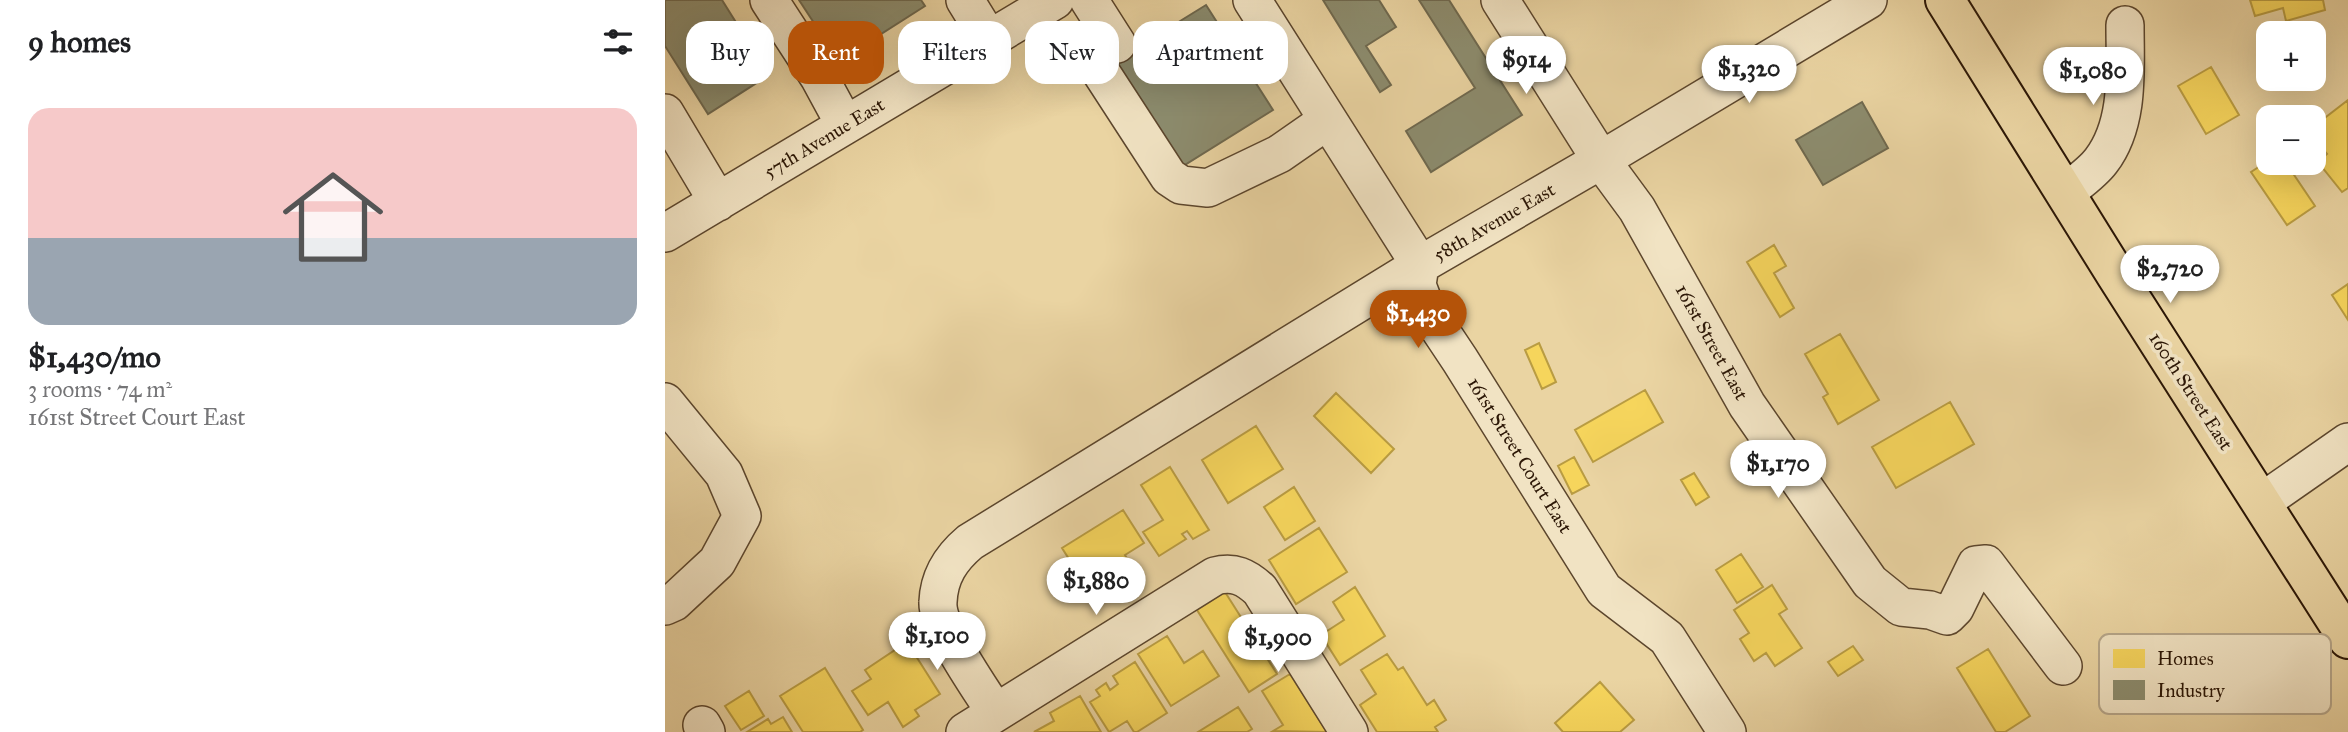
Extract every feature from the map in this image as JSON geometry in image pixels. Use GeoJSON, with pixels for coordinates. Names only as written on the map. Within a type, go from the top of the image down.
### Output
{"type":"FeatureCollection","features":[{"type":"Feature","properties":{"kind":"main road","name":"160th Street East"},"geometry":{"type":"LineString","coordinates":[[1945,0],[2348,639]]}},
{"type":"Feature","properties":{"kind":"street"},"geometry":{"type":"LineString","coordinates":[[769,0],[819,77],[845,125]]}},
{"type":"Feature","properties":{"kind":"street"},"geometry":{"type":"LineString","coordinates":[[965,0],[978,21]]}},
{"type":"Feature","properties":{"kind":"street","name":"57th Avenue East"},"geometry":{"type":"LineString","coordinates":[[1011,26],[1055,0]]}},
{"type":"Feature","properties":{"kind":"street"},"geometry":{"type":"LineString","coordinates":[[1089,0],[1105,52],[1169,177],[1181,185],[1208,188],[1279,154],[1328,120]]}},
{"type":"Feature","properties":{"kind":"street","name":"161st Street Court East"},"geometry":{"type":"LineString","coordinates":[[1252,0],[1420,265],[1417,285],[1426,309],[1604,590],[1667,638],[1727,732]]}},
{"type":"Feature","properties":{"kind":"street","name":"161st Street East"},"geometry":{"type":"LineString","coordinates":[[1500,0],[1601,160],[1637,209],[1747,405],[1870,582],[1901,607],[1930,610],[1947,616],[1955,608],[1976,565],[1986,564],[2063,666]]}},
{"type":"Feature","properties":{"kind":"street","name":"58th Avenue East"},"geometry":{"type":"LineString","coordinates":[[980,722],[937,604],[951,559],[970,542],[1420,265],[1868,0]]}},
{"type":"Feature","properties":{"kind":"street"},"geometry":{"type":"LineString","coordinates":[[2066,193],[2101,161],[2120,127],[2125,77],[2125,25]]}},
{"type":"Feature","properties":{"kind":"street","name":"57th Avenue East"},"geometry":{"type":"LineString","coordinates":[[665,233],[914,84]]}},
{"type":"Feature","properties":{"kind":"street"},"geometry":{"type":"LineString","coordinates":[[665,113],[718,202]]}},
{"type":"Feature","properties":{"kind":"street"},"geometry":{"type":"LineString","coordinates":[[665,402],[724,474],[742,516],[717,562],[674,602],[665,606]]}},
{"type":"Feature","properties":{"kind":"street"},"geometry":{"type":"LineString","coordinates":[[2262,502],[2348,442]]}},
{"type":"Feature","properties":{"kind":"street"},"geometry":{"type":"LineString","coordinates":[[980,722],[1215,576],[1229,573],[1248,579],[1260,590],[1349,732]]}},
{"type":"Feature","properties":{"kind":"building: Homes"},"geometry":{"type":"Polygon","coordinates":[[[2250,0],[2323,0],[2325,10],[2286,21],[2283,8],[2255,16],[2250,0]]]}},
{"type":"Feature","properties":{"kind":"building: Homes"},"geometry":{"type":"Polygon","coordinates":[[[2211,67],[2239,115],[2206,134],[2178,86],[2211,67]]]}},
{"type":"Feature","properties":{"kind":"building: Homes"},"geometry":{"type":"Polygon","coordinates":[[[2348,100],[2348,188],[2342,192],[2326,172],[2326,117],[2348,100]]]}},
{"type":"Feature","properties":{"kind":"building: Homes"},"geometry":{"type":"Polygon","coordinates":[[[2256,169],[2256,175],[2294,175],[2315,206],[2287,225],[2251,172],[2256,169]]]}},
{"type":"Feature","properties":{"kind":"building: Homes"},"geometry":{"type":"Polygon","coordinates":[[[1774,245],[1786,266],[1774,273],[1794,308],[1780,317],[1747,262],[1774,245]]]}},
{"type":"Feature","properties":{"kind":"building: Homes"},"geometry":{"type":"Polygon","coordinates":[[[2348,284],[2348,320],[2332,295],[2348,284]]]}},
{"type":"Feature","properties":{"kind":"building: Homes"},"geometry":{"type":"Polygon","coordinates":[[[1840,334],[1879,400],[1838,424],[1823,397],[1828,394],[1805,354],[1840,334]]]}},
{"type":"Feature","properties":{"kind":"building: Homes"},"geometry":{"type":"Polygon","coordinates":[[[1539,343],[1556,382],[1542,389],[1525,350],[1539,343]]]}},
{"type":"Feature","properties":{"kind":"building: Homes"},"geometry":{"type":"Polygon","coordinates":[[[1645,390],[1663,422],[1593,462],[1575,430],[1645,390]]]}},
{"type":"Feature","properties":{"kind":"building: Homes"},"geometry":{"type":"Polygon","coordinates":[[[1336,393],[1394,449],[1371,473],[1314,416],[1336,393]]]}},
{"type":"Feature","properties":{"kind":"building: Homes"},"geometry":{"type":"Polygon","coordinates":[[[1950,402],[1974,444],[1896,488],[1872,447],[1950,402]]]}},
{"type":"Feature","properties":{"kind":"building: Homes"},"geometry":{"type":"Polygon","coordinates":[[[1256,426],[1283,469],[1228,503],[1202,460],[1256,426]]]}},
{"type":"Feature","properties":{"kind":"building: Homes"},"geometry":{"type":"Polygon","coordinates":[[[1574,457],[1589,485],[1572,494],[1558,466],[1574,457]]]}},
{"type":"Feature","properties":{"kind":"building: Homes"},"geometry":{"type":"Polygon","coordinates":[[[1170,467],[1209,530],[1193,539],[1187,531],[1182,534],[1186,539],[1159,556],[1143,532],[1163,520],[1141,485],[1170,467]]]}},
{"type":"Feature","properties":{"kind":"building: Homes"},"geometry":{"type":"Polygon","coordinates":[[[1694,473],[1709,497],[1696,505],[1681,480],[1694,473]]]}},
{"type":"Feature","properties":{"kind":"building: Homes"},"geometry":{"type":"Polygon","coordinates":[[[1294,487],[1315,521],[1285,540],[1264,507],[1294,487]]]}},
{"type":"Feature","properties":{"kind":"building: Homes"},"geometry":{"type":"Polygon","coordinates":[[[1123,510],[1144,543],[1125,555],[1140,580],[1126,590],[1122,584],[1095,600],[1062,548],[1123,510]]]}},
{"type":"Feature","properties":{"kind":"building: Homes"},"geometry":{"type":"Polygon","coordinates":[[[1319,528],[1347,572],[1296,604],[1269,560],[1319,528]]]}},
{"type":"Feature","properties":{"kind":"building: Homes"},"geometry":{"type":"Polygon","coordinates":[[[1741,554],[1763,587],[1737,603],[1716,570],[1741,554]]]}},
{"type":"Feature","properties":{"kind":"building: Homes"},"geometry":{"type":"Polygon","coordinates":[[[1772,585],[1787,609],[1779,614],[1802,648],[1775,666],[1766,653],[1754,661],[1740,639],[1749,633],[1734,610],[1772,585]]]}},
{"type":"Feature","properties":{"kind":"building: Homes"},"geometry":{"type":"Polygon","coordinates":[[[1355,587],[1385,636],[1340,665],[1321,635],[1344,620],[1333,602],[1355,587]]]}},
{"type":"Feature","properties":{"kind":"building: Homes"},"geometry":{"type":"Polygon","coordinates":[[[1225,592],[1277,674],[1249,692],[1197,610],[1225,592]]]}},
{"type":"Feature","properties":{"kind":"building: Homes"},"geometry":{"type":"Polygon","coordinates":[[[1167,636],[1184,663],[1203,651],[1219,676],[1171,706],[1138,654],[1167,636]]]}},
{"type":"Feature","properties":{"kind":"building: Homes"},"geometry":{"type":"Polygon","coordinates":[[[907,642],[940,694],[915,710],[919,716],[903,727],[888,702],[868,715],[852,691],[871,679],[865,670],[907,642]]]}},
{"type":"Feature","properties":{"kind":"building: Homes"},"geometry":{"type":"Polygon","coordinates":[[[1853,646],[1863,660],[1838,676],[1828,662],[1853,646]]]}},
{"type":"Feature","properties":{"kind":"building: Homes"},"geometry":{"type":"Polygon","coordinates":[[[1988,649],[2030,716],[2005,732],[1996,732],[1957,668],[1988,649]]]}},
{"type":"Feature","properties":{"kind":"building: Homes"},"geometry":{"type":"Polygon","coordinates":[[[1387,654],[1398,670],[1403,667],[1427,705],[1434,700],[1446,720],[1435,727],[1438,732],[1377,732],[1360,705],[1376,694],[1361,670],[1387,654]]]}},
{"type":"Feature","properties":{"kind":"building: Homes"},"geometry":{"type":"Polygon","coordinates":[[[1135,662],[1167,713],[1137,732],[1134,732],[1127,721],[1109,732],[1090,702],[1100,696],[1096,690],[1106,683],[1110,690],[1118,684],[1113,676],[1135,662]]]}},
{"type":"Feature","properties":{"kind":"building: Homes"},"geometry":{"type":"Polygon","coordinates":[[[825,668],[863,730],[860,732],[803,732],[780,696],[825,668]]]}},
{"type":"Feature","properties":{"kind":"building: Homes"},"geometry":{"type":"Polygon","coordinates":[[[1290,674],[1327,732],[1273,731],[1283,725],[1262,691],[1290,674]]]}},
{"type":"Feature","properties":{"kind":"building: Homes"},"geometry":{"type":"Polygon","coordinates":[[[1600,682],[1634,720],[1620,732],[1563,732],[1555,723],[1600,682]]]}},
{"type":"Feature","properties":{"kind":"building: Homes"},"geometry":{"type":"Polygon","coordinates":[[[749,691],[764,716],[741,730],[725,706],[749,691]]]}},
{"type":"Feature","properties":{"kind":"building: Homes"},"geometry":{"type":"Polygon","coordinates":[[[1080,696],[1101,732],[1034,732],[1054,721],[1050,713],[1080,696]]]}},
{"type":"Feature","properties":{"kind":"building: Homes"},"geometry":{"type":"Polygon","coordinates":[[[1238,707],[1252,729],[1247,732],[1198,732],[1238,707]]]}},
{"type":"Feature","properties":{"kind":"building: Homes"},"geometry":{"type":"Polygon","coordinates":[[[783,717],[792,732],[747,732],[768,719],[771,724],[783,717]]]}},
{"type":"Feature","properties":{"kind":"building: Industry"},"geometry":{"type":"Polygon","coordinates":[[[665,0],[722,0],[735,21],[686,21],[686,79],[665,46],[665,0]]]}},
{"type":"Feature","properties":{"kind":"building: Industry"},"geometry":{"type":"Polygon","coordinates":[[[799,0],[921,0],[925,6],[884,32],[884,21],[813,21],[799,0]]]}},
{"type":"Feature","properties":{"kind":"building: Industry"},"geometry":{"type":"Polygon","coordinates":[[[1323,0],[1379,0],[1396,27],[1366,46],[1391,85],[1380,92],[1323,0]]]}},
{"type":"Feature","properties":{"kind":"building: Industry"},"geometry":{"type":"Polygon","coordinates":[[[1419,0],[1449,0],[1522,115],[1431,172],[1406,131],[1475,88],[1419,0]]]}},
{"type":"Feature","properties":{"kind":"building: Industry"},"geometry":{"type":"Polygon","coordinates":[[[1206,5],[1216,21],[1180,21],[1206,5]]]}},
{"type":"Feature","properties":{"kind":"building: Industry"},"geometry":{"type":"Polygon","coordinates":[[[1133,50],[1133,84],[1256,84],[1273,110],[1175,171],[1119,81],[1119,59],[1133,50]]]}},
{"type":"Feature","properties":{"kind":"building: Industry"},"geometry":{"type":"Polygon","coordinates":[[[689,84],[755,84],[708,114],[689,84]]]}},
{"type":"Feature","properties":{"kind":"building: Industry"},"geometry":{"type":"Polygon","coordinates":[[[1862,102],[1888,148],[1823,185],[1796,140],[1862,102]]]}}]}
